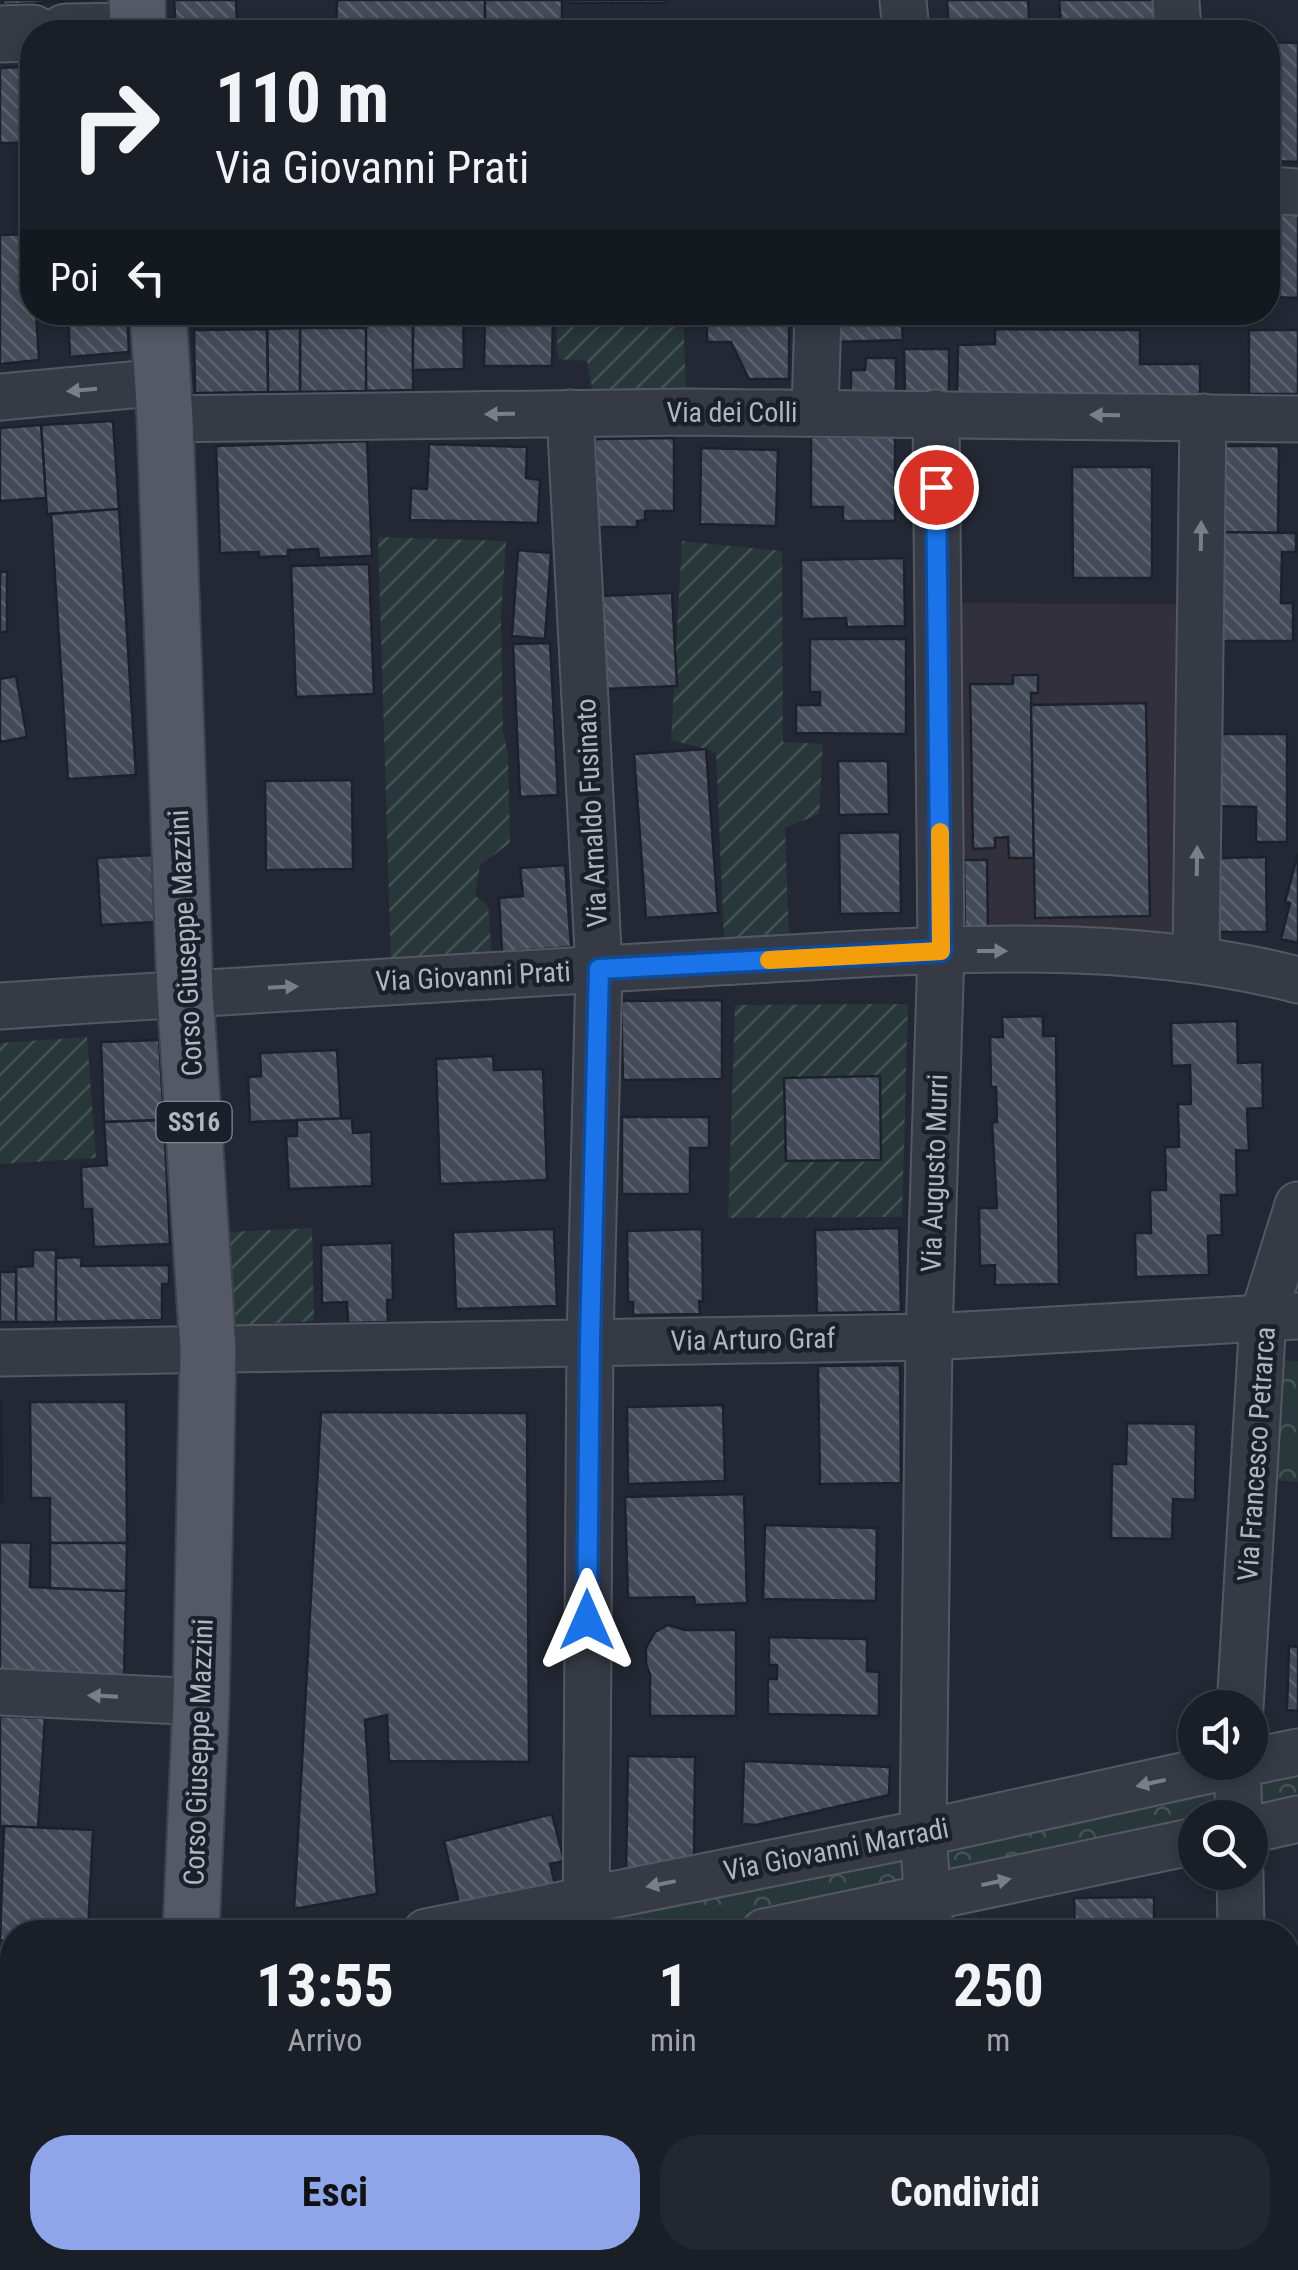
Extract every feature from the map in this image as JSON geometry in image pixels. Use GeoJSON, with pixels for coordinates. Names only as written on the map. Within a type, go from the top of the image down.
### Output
{"type":"FeatureCollection","features":[{"type":"Feature","properties":{"kind":"main road","name":"Corso Giuseppe Mazzini"},"geometry":{"type":"LineString","coordinates":[[159,325],[185,992],[208,1348],[201,1702],[192,1920]]}},
{"type":"Feature","properties":{"kind":"street"},"geometry":{"type":"LineString","coordinates":[[815,412],[818,325]]}},
{"type":"Feature","properties":{"kind":"street","name":"Via dei Colli"},"geometry":{"type":"LineString","coordinates":[[0,397],[570,414],[815,412],[1298,419]]}},
{"type":"Feature","properties":{"kind":"street","name":"Via Augusto Murri"},"geometry":{"type":"LineString","coordinates":[[929,1914],[923,1833],[928,1337],[941,951],[936,413]]}},
{"type":"Feature","properties":{"kind":"street","name":"Via Arnaldo Fusinato"},"geometry":{"type":"LineString","coordinates":[[570,414],[599,969],[590,1341],[586,1916]]}},
{"type":"Feature","properties":{"kind":"street"},"geometry":{"type":"LineString","coordinates":[[1196,958],[1203,417]]}},
{"type":"Feature","properties":{"kind":"street","name":"Via Giovanni Prati"},"geometry":{"type":"LineString","coordinates":[[0,1006],[185,992],[941,951],[1102,952],[1196,958],[1298,980]]}},
{"type":"Feature","properties":{"kind":"street","name":"Via Francesco Petrarca"},"geometry":{"type":"LineString","coordinates":[[1242,1690],[1281,1317],[1298,1205]]}},
{"type":"Feature","properties":{"kind":"street","name":"Via Arturo Graf"},"geometry":{"type":"LineString","coordinates":[[0,1352],[928,1337],[1281,1317]]}},
{"type":"Feature","properties":{"kind":"street"},"geometry":{"type":"LineString","coordinates":[[0,1692],[201,1702]]}},
{"type":"Feature","properties":{"kind":"street","name":"Via Giovanni Marradi"},"geometry":{"type":"LineString","coordinates":[[1268,1758],[1298,1752]]}},
{"type":"Feature","properties":{"kind":"street","name":"Via Giovanni Marradi"},"geometry":{"type":"LineString","coordinates":[[546,1920],[586,1916],[923,1833],[1178,1777]]}},
{"type":"Feature","properties":{"kind":"street"},"geometry":{"type":"LineString","coordinates":[[1268,1826],[1298,1819]]}},
{"type":"Feature","properties":{"kind":"street"},"geometry":{"type":"LineString","coordinates":[[874,1920],[929,1914],[1178,1846]]}},
{"type":"Feature","properties":{"kind":"street"},"geometry":{"type":"LineString","coordinates":[[1240,1890],[1241,1920]]}},
{"type":"Feature","properties":{"kind":"shaded area"},"geometry":{"type":"Polygon","coordinates":[[[955,603],[1178,604],[1177,940],[954,940],[955,603]]]}},
{"type":"Feature","properties":{"kind":"green space"},"geometry":{"type":"Polygon","coordinates":[[[557,325],[683,325],[687,412],[597,414],[587,361],[558,359],[557,325]]]}},
{"type":"Feature","properties":{"kind":"green space"},"geometry":{"type":"Polygon","coordinates":[[[378,537],[506,541],[501,616],[510,843],[480,865],[475,896],[488,905],[492,957],[391,964],[378,537]]]}},
{"type":"Feature","properties":{"kind":"green space"},"geometry":{"type":"Polygon","coordinates":[[[682,541],[782,551],[783,742],[823,744],[819,814],[785,828],[789,940],[724,940],[716,752],[671,740],[682,541]]]}},
{"type":"Feature","properties":{"kind":"green space"},"geometry":{"type":"Polygon","coordinates":[[[908,1004],[902,1217],[728,1218],[735,1005],[908,1004]]]}},
{"type":"Feature","properties":{"kind":"green space"},"geometry":{"type":"Polygon","coordinates":[[[87,1037],[96,1158],[0,1164],[0,1043],[87,1037]]]}},
{"type":"Feature","properties":{"kind":"green space"},"geometry":{"type":"Polygon","coordinates":[[[312,1228],[314,1321],[233,1325],[228,1232],[312,1228]]]}},
{"type":"Feature","properties":{"kind":"green space"},"geometry":{"type":"Polygon","coordinates":[[[1275,1360],[1298,1361],[1298,1482],[1271,1480],[1275,1360]]]}},
{"type":"Feature","properties":{"kind":"green space"},"geometry":{"type":"Polygon","coordinates":[[[1298,1769],[1298,1805],[1268,1812],[1268,1800],[1253,1800],[1252,1780],[1268,1780],[1268,1775],[1298,1769]]]}},
{"type":"Feature","properties":{"kind":"green space"},"geometry":{"type":"Polygon","coordinates":[[[1223,1782],[1223,1800],[1178,1800],[1178,1833],[937,1883],[936,1839],[1223,1782]]]}},
{"type":"Feature","properties":{"kind":"green space"},"geometry":{"type":"Polygon","coordinates":[[[909,1848],[911,1887],[757,1920],[601,1920],[600,1909],[909,1848]]]}},
{"type":"Feature","properties":{"kind":"building"},"geometry":{"type":"Polygon","coordinates":[[[3,0],[92,0],[3,5],[3,0]]]}},
{"type":"Feature","properties":{"kind":"building"},"geometry":{"type":"Polygon","coordinates":[[[174,0],[236,0],[237,20],[175,20],[174,0]]]}},
{"type":"Feature","properties":{"kind":"building"},"geometry":{"type":"Polygon","coordinates":[[[337,0],[485,0],[485,20],[336,20],[337,0]]]}},
{"type":"Feature","properties":{"kind":"building"},"geometry":{"type":"Polygon","coordinates":[[[485,0],[562,0],[562,20],[485,20],[485,0]]]}},
{"type":"Feature","properties":{"kind":"building"},"geometry":{"type":"Polygon","coordinates":[[[667,0],[667,3],[571,3],[667,0]]]}},
{"type":"Feature","properties":{"kind":"building"},"geometry":{"type":"Polygon","coordinates":[[[947,0],[1028,0],[1029,20],[948,20],[947,0]]]}},
{"type":"Feature","properties":{"kind":"building"},"geometry":{"type":"Polygon","coordinates":[[[1059,0],[1160,0],[1162,20],[1061,20],[1059,0]]]}},
{"type":"Feature","properties":{"kind":"building"},"geometry":{"type":"Polygon","coordinates":[[[1280,42],[1298,43],[1298,162],[1280,161],[1280,42]]]}},
{"type":"Feature","properties":{"kind":"building"},"geometry":{"type":"Polygon","coordinates":[[[20,67],[20,143],[0,143],[0,68],[20,67]]]}},
{"type":"Feature","properties":{"kind":"building"},"geometry":{"type":"Polygon","coordinates":[[[1280,211],[1298,212],[1298,298],[1280,297],[1280,211]]]}},
{"type":"Feature","properties":{"kind":"building"},"geometry":{"type":"Polygon","coordinates":[[[20,234],[20,325],[37,325],[39,360],[0,364],[0,235],[20,234]]]}},
{"type":"Feature","properties":{"kind":"building"},"geometry":{"type":"Polygon","coordinates":[[[69,325],[128,325],[129,352],[70,357],[69,325]]]}},
{"type":"Feature","properties":{"kind":"building"},"geometry":{"type":"Polygon","coordinates":[[[365,325],[413,325],[413,390],[366,391],[365,325]]]}},
{"type":"Feature","properties":{"kind":"building"},"geometry":{"type":"Polygon","coordinates":[[[413,325],[463,325],[464,369],[413,370],[413,325]]]}},
{"type":"Feature","properties":{"kind":"building"},"geometry":{"type":"Polygon","coordinates":[[[485,325],[553,325],[552,366],[484,366],[485,325]]]}},
{"type":"Feature","properties":{"kind":"building"},"geometry":{"type":"Polygon","coordinates":[[[707,325],[789,325],[789,379],[749,379],[731,342],[707,342],[707,325]]]}},
{"type":"Feature","properties":{"kind":"building"},"geometry":{"type":"Polygon","coordinates":[[[831,325],[902,325],[903,340],[832,342],[831,325]]]}},
{"type":"Feature","properties":{"kind":"building"},"geometry":{"type":"Polygon","coordinates":[[[300,328],[366,328],[366,391],[300,392],[300,328]]]}},
{"type":"Feature","properties":{"kind":"building"},"geometry":{"type":"Polygon","coordinates":[[[300,328],[300,392],[268,392],[267,329],[300,328]]]}},
{"type":"Feature","properties":{"kind":"building"},"geometry":{"type":"Polygon","coordinates":[[[267,329],[268,392],[195,393],[194,330],[267,329]]]}},
{"type":"Feature","properties":{"kind":"building"},"geometry":{"type":"Polygon","coordinates":[[[995,329],[1140,330],[1140,364],[1200,364],[1200,399],[957,397],[958,345],[995,344],[995,329]]]}},
{"type":"Feature","properties":{"kind":"building"},"geometry":{"type":"Polygon","coordinates":[[[1249,330],[1298,330],[1298,394],[1249,394],[1249,330]]]}},
{"type":"Feature","properties":{"kind":"building"},"geometry":{"type":"Polygon","coordinates":[[[904,349],[949,349],[949,394],[905,395],[904,349]]]}},
{"type":"Feature","properties":{"kind":"building"},"geometry":{"type":"Polygon","coordinates":[[[866,358],[896,358],[896,396],[851,396],[851,370],[865,370],[866,358]]]}},
{"type":"Feature","properties":{"kind":"building"},"geometry":{"type":"Polygon","coordinates":[[[113,421],[119,509],[47,514],[41,425],[113,421]]]}},
{"type":"Feature","properties":{"kind":"building"},"geometry":{"type":"Polygon","coordinates":[[[41,425],[46,498],[0,501],[0,428],[41,425]]]}},
{"type":"Feature","properties":{"kind":"building"},"geometry":{"type":"Polygon","coordinates":[[[811,437],[895,437],[895,521],[843,521],[843,507],[811,507],[811,437]]]}},
{"type":"Feature","properties":{"kind":"building"},"geometry":{"type":"Polygon","coordinates":[[[674,438],[674,511],[645,511],[645,520],[637,521],[637,527],[596,527],[595,439],[674,438]]]}},
{"type":"Feature","properties":{"kind":"building"},"geometry":{"type":"Polygon","coordinates":[[[367,441],[372,556],[319,558],[318,549],[288,550],[288,556],[220,553],[216,446],[367,441]]]}},
{"type":"Feature","properties":{"kind":"building"},"geometry":{"type":"Polygon","coordinates":[[[429,444],[527,447],[526,478],[540,480],[538,523],[410,520],[411,488],[427,489],[429,444]]]}},
{"type":"Feature","properties":{"kind":"building"},"geometry":{"type":"Polygon","coordinates":[[[1216,446],[1279,446],[1278,533],[1215,532],[1216,446]]]}},
{"type":"Feature","properties":{"kind":"building"},"geometry":{"type":"Polygon","coordinates":[[[701,448],[778,450],[776,526],[700,524],[701,448]]]}},
{"type":"Feature","properties":{"kind":"building"},"geometry":{"type":"Polygon","coordinates":[[[1072,467],[1152,467],[1152,578],[1073,578],[1072,467]]]}},
{"type":"Feature","properties":{"kind":"building"},"geometry":{"type":"Polygon","coordinates":[[[119,509],[136,775],[68,779],[51,514],[119,509]]]}},
{"type":"Feature","properties":{"kind":"building"},"geometry":{"type":"Polygon","coordinates":[[[1215,532],[1296,533],[1296,552],[1282,552],[1281,603],[1293,603],[1293,641],[1214,641],[1215,532]]]}},
{"type":"Feature","properties":{"kind":"building"},"geometry":{"type":"Polygon","coordinates":[[[518,550],[551,553],[545,639],[512,636],[518,550]]]}},
{"type":"Feature","properties":{"kind":"building"},"geometry":{"type":"Polygon","coordinates":[[[904,558],[905,626],[847,627],[846,618],[802,619],[801,560],[904,558]]]}},
{"type":"Feature","properties":{"kind":"building"},"geometry":{"type":"Polygon","coordinates":[[[369,564],[374,694],[296,697],[291,566],[369,564]]]}},
{"type":"Feature","properties":{"kind":"building"},"geometry":{"type":"Polygon","coordinates":[[[0,572],[7,572],[7,632],[0,632],[0,572]]]}},
{"type":"Feature","properties":{"kind":"building"},"geometry":{"type":"Polygon","coordinates":[[[672,593],[677,686],[603,689],[598,596],[672,593]]]}},
{"type":"Feature","properties":{"kind":"building"},"geometry":{"type":"Polygon","coordinates":[[[810,639],[906,639],[906,734],[796,733],[796,705],[820,705],[820,692],[810,692],[810,639]]]}},
{"type":"Feature","properties":{"kind":"building"},"geometry":{"type":"Polygon","coordinates":[[[550,643],[558,795],[520,797],[513,644],[550,643]]]}},
{"type":"Feature","properties":{"kind":"building"},"geometry":{"type":"Polygon","coordinates":[[[1013,675],[1038,675],[1038,693],[1031,693],[1034,858],[1009,858],[1008,837],[995,838],[995,848],[973,849],[970,684],[1013,684],[1013,675]]]}},
{"type":"Feature","properties":{"kind":"building"},"geometry":{"type":"Polygon","coordinates":[[[16,676],[27,737],[0,742],[0,679],[16,676]]]}},
{"type":"Feature","properties":{"kind":"building"},"geometry":{"type":"Polygon","coordinates":[[[1146,703],[1150,916],[1035,918],[1031,705],[1146,703]]]}},
{"type":"Feature","properties":{"kind":"building"},"geometry":{"type":"Polygon","coordinates":[[[1212,734],[1287,734],[1287,842],[1256,842],[1256,807],[1212,806],[1212,734]]]}},
{"type":"Feature","properties":{"kind":"building"},"geometry":{"type":"Polygon","coordinates":[[[706,749],[718,913],[646,918],[634,754],[706,749]]]}},
{"type":"Feature","properties":{"kind":"building"},"geometry":{"type":"Polygon","coordinates":[[[838,761],[888,761],[889,814],[839,815],[838,761]]]}},
{"type":"Feature","properties":{"kind":"building"},"geometry":{"type":"Polygon","coordinates":[[[352,780],[353,869],[266,870],[265,781],[352,780]]]}},
{"type":"Feature","properties":{"kind":"building"},"geometry":{"type":"Polygon","coordinates":[[[900,832],[901,913],[840,914],[839,833],[900,832]]]}},
{"type":"Feature","properties":{"kind":"building"},"geometry":{"type":"Polygon","coordinates":[[[1298,854],[1298,943],[1281,939],[1290,903],[1285,902],[1298,854]]]}},
{"type":"Feature","properties":{"kind":"building"},"geometry":{"type":"Polygon","coordinates":[[[152,855],[155,922],[101,925],[97,858],[152,855]]]}},
{"type":"Feature","properties":{"kind":"building"},"geometry":{"type":"Polygon","coordinates":[[[1266,857],[1267,932],[1215,932],[1214,858],[1266,857]]]}},
{"type":"Feature","properties":{"kind":"building"},"geometry":{"type":"Polygon","coordinates":[[[964,860],[987,860],[988,935],[965,929],[964,860]]]}},
{"type":"Feature","properties":{"kind":"building"},"geometry":{"type":"Polygon","coordinates":[[[565,865],[571,947],[502,952],[499,898],[523,896],[520,868],[565,865]]]}},
{"type":"Feature","properties":{"kind":"building"},"geometry":{"type":"Polygon","coordinates":[[[722,1000],[722,1079],[623,1080],[621,1001],[722,1000]]]}},
{"type":"Feature","properties":{"kind":"building"},"geometry":{"type":"Polygon","coordinates":[[[1043,1016],[1043,1036],[1056,1036],[1059,1284],[995,1285],[995,1265],[980,1266],[979,1208],[997,1208],[992,1122],[997,1122],[996,1087],[991,1087],[990,1037],[1003,1037],[1002,1017],[1043,1016]]]}},
{"type":"Feature","properties":{"kind":"building"},"geometry":{"type":"Polygon","coordinates":[[[1237,1021],[1238,1063],[1262,1062],[1263,1108],[1247,1109],[1249,1151],[1236,1150],[1237,1195],[1221,1195],[1222,1235],[1208,1236],[1209,1275],[1136,1277],[1135,1233],[1151,1233],[1150,1190],[1166,1190],[1165,1147],[1179,1147],[1178,1104],[1191,1104],[1190,1065],[1172,1066],[1171,1023],[1237,1021]]]}},
{"type":"Feature","properties":{"kind":"building"},"geometry":{"type":"Polygon","coordinates":[[[159,1040],[164,1120],[104,1122],[101,1042],[159,1040]]]}},
{"type":"Feature","properties":{"kind":"building"},"geometry":{"type":"Polygon","coordinates":[[[337,1050],[341,1119],[250,1122],[248,1077],[261,1076],[260,1053],[337,1050]]]}},
{"type":"Feature","properties":{"kind":"building"},"geometry":{"type":"Polygon","coordinates":[[[493,1056],[494,1070],[543,1069],[547,1180],[440,1184],[436,1059],[493,1056]]]}},
{"type":"Feature","properties":{"kind":"building"},"geometry":{"type":"Polygon","coordinates":[[[880,1076],[881,1160],[786,1161],[784,1078],[880,1076]]]}},
{"type":"Feature","properties":{"kind":"building"},"geometry":{"type":"Polygon","coordinates":[[[622,1117],[709,1117],[709,1148],[690,1148],[690,1194],[622,1194],[622,1117]]]}},
{"type":"Feature","properties":{"kind":"building"},"geometry":{"type":"Polygon","coordinates":[[[352,1118],[353,1133],[371,1132],[372,1186],[289,1189],[286,1136],[297,1136],[297,1120],[352,1118]]]}},
{"type":"Feature","properties":{"kind":"building"},"geometry":{"type":"Polygon","coordinates":[[[164,1120],[170,1244],[94,1247],[92,1209],[83,1209],[81,1167],[107,1165],[104,1122],[164,1120]]]}},
{"type":"Feature","properties":{"kind":"building"},"geometry":{"type":"Polygon","coordinates":[[[899,1228],[901,1312],[817,1313],[815,1230],[899,1228]]]}},
{"type":"Feature","properties":{"kind":"building"},"geometry":{"type":"Polygon","coordinates":[[[554,1229],[557,1306],[456,1309],[453,1232],[554,1229]]]}},
{"type":"Feature","properties":{"kind":"building"},"geometry":{"type":"Polygon","coordinates":[[[702,1229],[700,1314],[633,1315],[633,1302],[628,1302],[627,1231],[702,1229]]]}},
{"type":"Feature","properties":{"kind":"building"},"geometry":{"type":"Polygon","coordinates":[[[392,1243],[393,1300],[387,1300],[388,1322],[348,1323],[347,1302],[322,1303],[321,1245],[392,1243]]]}},
{"type":"Feature","properties":{"kind":"building"},"geometry":{"type":"Polygon","coordinates":[[[33,1250],[56,1250],[56,1322],[16,1322],[16,1267],[33,1266],[33,1250]]]}},
{"type":"Feature","properties":{"kind":"building"},"geometry":{"type":"Polygon","coordinates":[[[82,1257],[81,1266],[169,1265],[169,1284],[162,1284],[162,1320],[56,1322],[56,1258],[82,1257]]]}},
{"type":"Feature","properties":{"kind":"building"},"geometry":{"type":"Polygon","coordinates":[[[0,1272],[16,1272],[16,1322],[0,1322],[0,1272]]]}},
{"type":"Feature","properties":{"kind":"building"},"geometry":{"type":"Polygon","coordinates":[[[900,1365],[901,1483],[820,1484],[818,1366],[900,1365]]]}},
{"type":"Feature","properties":{"kind":"building"},"geometry":{"type":"Polygon","coordinates":[[[30,1402],[126,1402],[127,1543],[50,1543],[50,1498],[31,1498],[30,1402]]]}},
{"type":"Feature","properties":{"kind":"building"},"geometry":{"type":"Polygon","coordinates":[[[1,1403],[2,1502],[0,1502],[1,1403]]]}},
{"type":"Feature","properties":{"kind":"building"},"geometry":{"type":"Polygon","coordinates":[[[723,1405],[725,1481],[628,1484],[627,1407],[723,1405]]]}},
{"type":"Feature","properties":{"kind":"building"},"geometry":{"type":"Polygon","coordinates":[[[321,1412],[527,1413],[529,1762],[389,1761],[387,1715],[365,1720],[377,1894],[294,1909],[321,1412]]]}},
{"type":"Feature","properties":{"kind":"building"},"geometry":{"type":"Polygon","coordinates":[[[1127,1423],[1196,1424],[1195,1500],[1173,1499],[1172,1539],[1111,1538],[1112,1464],[1126,1464],[1127,1423]]]}},
{"type":"Feature","properties":{"kind":"building"},"geometry":{"type":"Polygon","coordinates":[[[744,1494],[747,1603],[695,1605],[694,1597],[628,1598],[625,1497],[744,1494]]]}},
{"type":"Feature","properties":{"kind":"building"},"geometry":{"type":"Polygon","coordinates":[[[765,1525],[877,1528],[876,1601],[763,1599],[765,1525]]]}},
{"type":"Feature","properties":{"kind":"building"},"geometry":{"type":"Polygon","coordinates":[[[0,1542],[31,1543],[30,1587],[126,1591],[124,1679],[0,1677],[0,1542]]]}},
{"type":"Feature","properties":{"kind":"building"},"geometry":{"type":"Polygon","coordinates":[[[50,1543],[127,1543],[126,1591],[50,1588],[50,1543]]]}},
{"type":"Feature","properties":{"kind":"building"},"geometry":{"type":"Polygon","coordinates":[[[668,1625],[685,1630],[736,1630],[736,1716],[650,1716],[646,1648],[655,1632],[668,1625]]]}},
{"type":"Feature","properties":{"kind":"building"},"geometry":{"type":"Polygon","coordinates":[[[769,1637],[867,1639],[867,1671],[879,1672],[879,1716],[768,1714],[768,1679],[777,1679],[777,1665],[769,1665],[769,1637]]]}},
{"type":"Feature","properties":{"kind":"building"},"geometry":{"type":"Polygon","coordinates":[[[1289,1646],[1298,1647],[1298,1711],[1287,1710],[1289,1646]]]}},
{"type":"Feature","properties":{"kind":"building"},"geometry":{"type":"Polygon","coordinates":[[[0,1716],[45,1718],[38,1828],[0,1826],[0,1716]]]}},
{"type":"Feature","properties":{"kind":"building"},"geometry":{"type":"Polygon","coordinates":[[[628,1756],[695,1757],[694,1861],[626,1873],[628,1756]]]}},
{"type":"Feature","properties":{"kind":"building"},"geometry":{"type":"Polygon","coordinates":[[[744,1761],[890,1767],[889,1795],[756,1825],[742,1824],[744,1761]]]}},
{"type":"Feature","properties":{"kind":"building"},"geometry":{"type":"Polygon","coordinates":[[[552,1814],[564,1861],[550,1864],[555,1884],[460,1907],[444,1841],[552,1814]]]}},
{"type":"Feature","properties":{"kind":"building"},"geometry":{"type":"Polygon","coordinates":[[[4,1826],[93,1830],[89,1920],[1,1920],[4,1826]]]}},
{"type":"Feature","properties":{"kind":"building"},"geometry":{"type":"Polygon","coordinates":[[[1154,1897],[1154,1920],[1075,1920],[1074,1898],[1154,1897]]]}},
{"type":"Feature","properties":{"kind":"slow traffic"},"geometry":{"type":"LineString","coordinates":[[769,960],[941,951],[940,832]]}},
{"type":"Feature","properties":{"kind":"route"},"geometry":{"type":"LineString","coordinates":[[587,1620],[599,969],[941,951],[936,487]]}}]}
